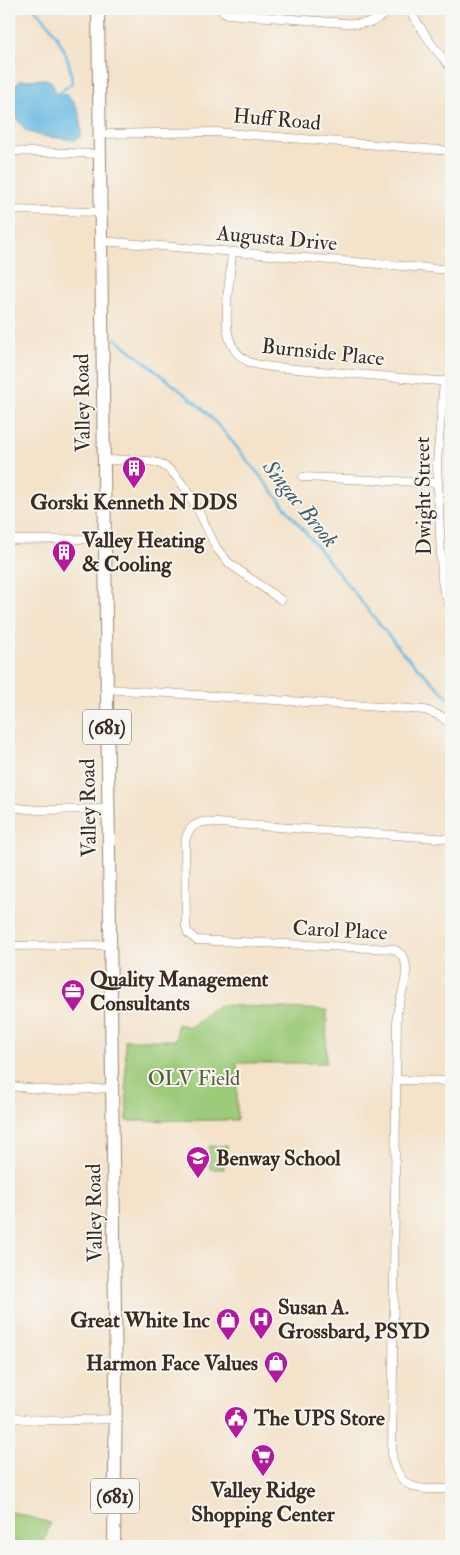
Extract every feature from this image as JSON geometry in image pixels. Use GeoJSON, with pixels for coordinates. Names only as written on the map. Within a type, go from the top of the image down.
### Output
{"type":"FeatureCollection","features":[{"type":"Feature","properties":{"kind":"main road","name":"Valley Road"},"geometry":{"type":"LineString","coordinates":[[98,9],[116,1419],[114,1546]]}},
{"type":"Feature","properties":{"kind":"street"},"geometry":{"type":"LineString","coordinates":[[219,9],[228,14],[358,24],[372,22],[394,9]]}},
{"type":"Feature","properties":{"kind":"street"},"geometry":{"type":"LineString","coordinates":[[408,9],[428,39],[451,68]]}},
{"type":"Feature","properties":{"kind":"street","name":"Huff Road"},"geometry":{"type":"LineString","coordinates":[[99,134],[216,132],[451,151]]}},
{"type":"Feature","properties":{"kind":"street"},"geometry":{"type":"LineString","coordinates":[[9,152],[99,154]]}},
{"type":"Feature","properties":{"kind":"street"},"geometry":{"type":"LineString","coordinates":[[9,210],[100,212]]}},
{"type":"Feature","properties":{"kind":"street","name":"Augusta Drive"},"geometry":{"type":"LineString","coordinates":[[101,241],[451,270]]}},
{"type":"Feature","properties":{"kind":"street","name":"Burnside Place"},"geometry":{"type":"LineString","coordinates":[[232,252],[226,321],[230,341],[247,361],[272,367],[447,381]]}},
{"type":"Feature","properties":{"kind":"street","name":"Dwight Street"},"geometry":{"type":"LineString","coordinates":[[447,381],[437,448],[442,580],[444,592],[451,608]]}},
{"type":"Feature","properties":{"kind":"street"},"geometry":{"type":"LineString","coordinates":[[103,460],[149,461],[167,468],[182,483],[223,557],[281,600]]}},
{"type":"Feature","properties":{"kind":"street"},"geometry":{"type":"LineString","coordinates":[[303,477],[438,482]]}},
{"type":"Feature","properties":{"kind":"street"},"geometry":{"type":"LineString","coordinates":[[9,540],[104,539]]}},
{"type":"Feature","properties":{"kind":"street"},"geometry":{"type":"LineString","coordinates":[[106,689],[425,710],[441,716],[451,725]]}},
{"type":"Feature","properties":{"kind":"street"},"geometry":{"type":"LineString","coordinates":[[9,807],[38,810],[108,809]]}},
{"type":"Feature","properties":{"kind":"street","name":"Carol Place"},"geometry":{"type":"LineString","coordinates":[[451,839],[203,822],[193,826],[185,842],[186,927],[188,933],[196,940],[393,949],[402,955],[406,974],[398,1005],[392,1457],[398,1473],[408,1485],[415,1488],[451,1489]]}},
{"type":"Feature","properties":{"kind":"street"},"geometry":{"type":"LineString","coordinates":[[9,946],[110,944]]}},
{"type":"Feature","properties":{"kind":"street"},"geometry":{"type":"LineString","coordinates":[[396,1080],[451,1081]]}},
{"type":"Feature","properties":{"kind":"street"},"geometry":{"type":"LineString","coordinates":[[9,1086],[57,1091],[112,1088]]}},
{"type":"Feature","properties":{"kind":"street"},"geometry":{"type":"LineString","coordinates":[[9,1416],[46,1420],[116,1419]]}},
{"type":"Feature","properties":{"kind":"green space","name":"OLV Field"},"geometry":{"type":"Polygon","coordinates":[[[220,1005],[327,1010],[326,1063],[237,1063],[237,1120],[127,1121],[125,1040],[176,1040],[177,1024],[190,1027],[220,1005]]]}},
{"type":"Feature","properties":{"kind":"green space"},"geometry":{"type":"Polygon","coordinates":[[[209,1146],[227,1146],[227,1156],[224,1157],[224,1169],[210,1169],[209,1146]]]}},
{"type":"Feature","properties":{"kind":"green space"},"geometry":{"type":"Polygon","coordinates":[[[9,1511],[50,1523],[43,1546],[9,1546],[9,1511]]]}},
{"type":"Feature","properties":{"kind":"water"},"geometry":{"type":"Polygon","coordinates":[[[46,79],[52,82],[56,95],[65,94],[77,107],[81,136],[75,140],[41,136],[26,131],[14,115],[13,88],[21,80],[46,79]]]}},
{"type":"Feature","properties":{"kind":"waterway"},"geometry":{"type":"LineString","coordinates":[[35,9],[55,33],[65,52],[71,73],[72,83],[56,95]]}},
{"type":"Feature","properties":{"kind":"waterway","name":"Singac Brook"},"geometry":{"type":"LineString","coordinates":[[115,338],[202,408],[226,434],[402,652],[451,700]]}},
{"type":"Feature","properties":{"kind":"place","name":"Gorski Kenneth N DDS"},"geometry":{"type":"Point","coordinates":[134,489]}},
{"type":"Feature","properties":{"kind":"place","name":"Valley Heating & Cooling"},"geometry":{"type":"Point","coordinates":[64,573]}},
{"type":"Feature","properties":{"kind":"place","name":"Quality Management Consultants"},"geometry":{"type":"Point","coordinates":[73,1012]}},
{"type":"Feature","properties":{"kind":"place","name":"Benway School"},"geometry":{"type":"Point","coordinates":[198,1179]}},
{"type":"Feature","properties":{"kind":"place","name":"Susan A. Grossbard, PSYD"},"geometry":{"type":"Point","coordinates":[261,1340]}},
{"type":"Feature","properties":{"kind":"place","name":"Great White Inc"},"geometry":{"type":"Point","coordinates":[228,1341]}},
{"type":"Feature","properties":{"kind":"place","name":"Harmon Face Values"},"geometry":{"type":"Point","coordinates":[276,1384]}},
{"type":"Feature","properties":{"kind":"place","name":"The UPS Store"},"geometry":{"type":"Point","coordinates":[236,1439]}},
{"type":"Feature","properties":{"kind":"place","name":"Valley Ridge Shopping Center"},"geometry":{"type":"Point","coordinates":[263,1477]}}]}
